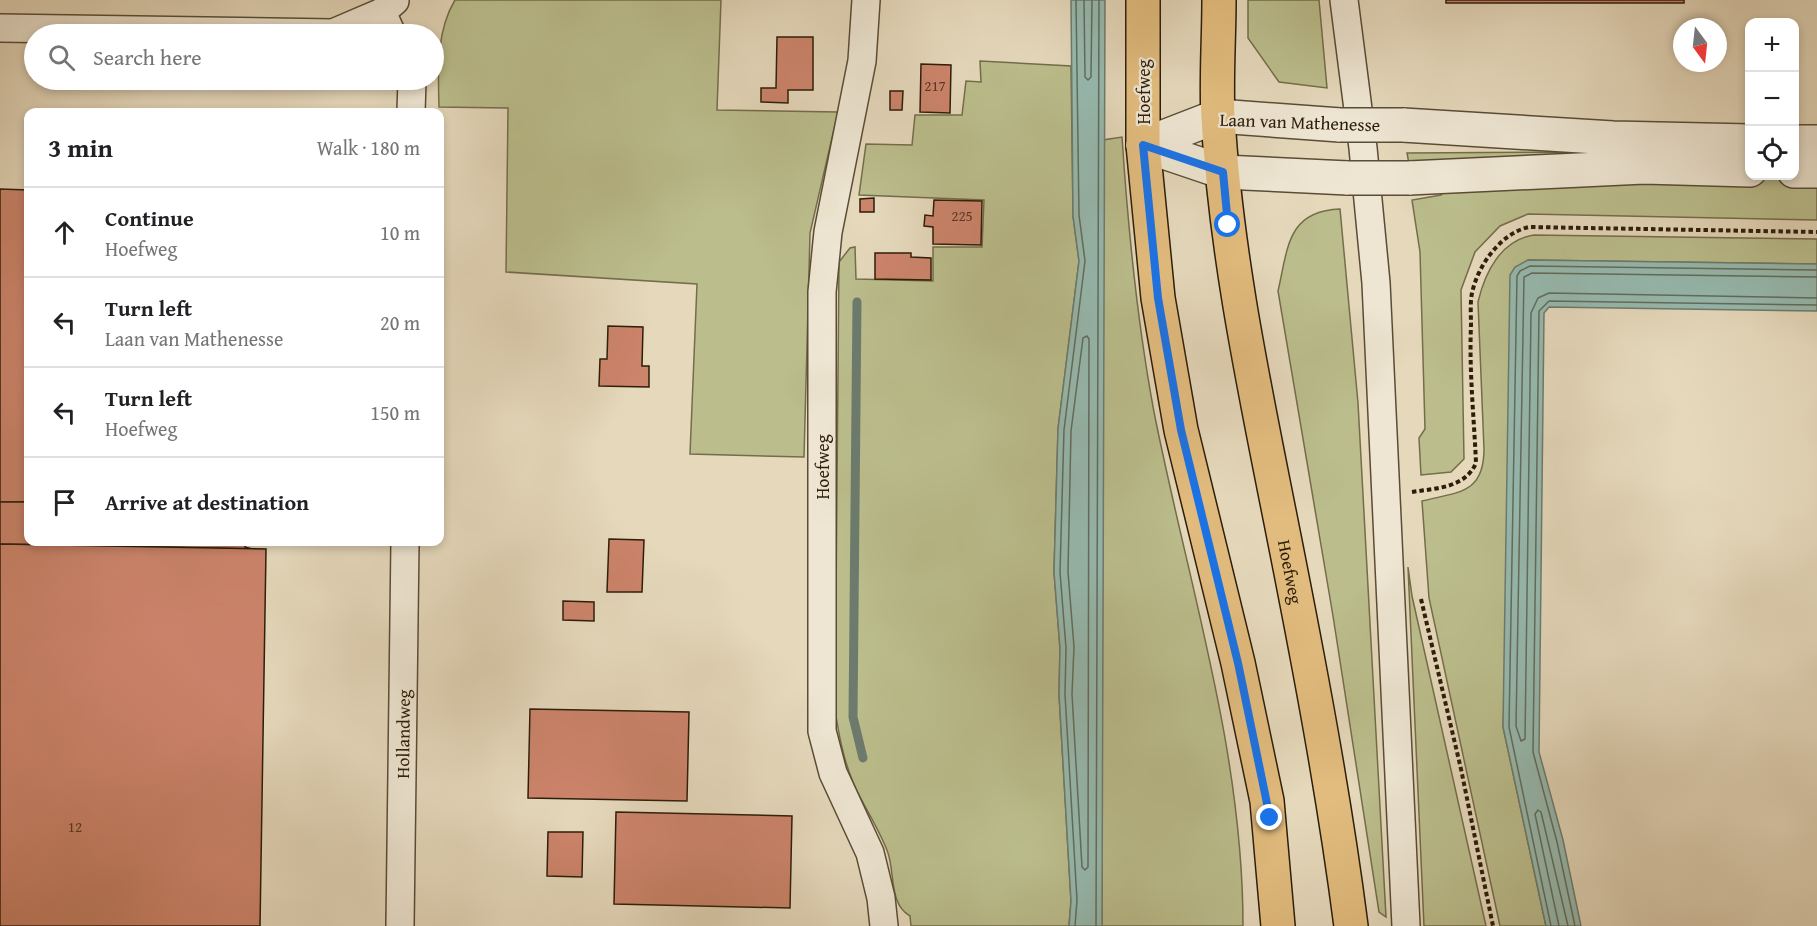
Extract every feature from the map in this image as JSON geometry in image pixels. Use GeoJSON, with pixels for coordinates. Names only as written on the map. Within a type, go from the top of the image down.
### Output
{"type":"FeatureCollection","features":[{"type":"Feature","properties":{"kind":"main road","name":"Hoefweg"},"geometry":{"type":"LineString","coordinates":[[1143,0],[1143,145],[1160,309],[1181,430],[1238,663],[1263,778],[1273,847],[1278,926]]}},
{"type":"Feature","properties":{"kind":"main road","name":"Hoefweg"},"geometry":{"type":"LineString","coordinates":[[1220,0],[1218,117],[1228,225],[1258,405],[1309,661],[1338,827],[1351,926]]}},
{"type":"Feature","properties":{"kind":"street","name":"Hoefweg"},"geometry":{"type":"LineString","coordinates":[[866,0],[862,61],[828,232],[822,291],[822,731],[833,773],[870,853],[881,898],[884,926]]}},
{"type":"Feature","properties":{"kind":"street"},"geometry":{"type":"LineString","coordinates":[[1344,0],[1363,148],[1376,283],[1406,926]]}},
{"type":"Feature","properties":{"kind":"street"},"geometry":{"type":"LineString","coordinates":[[362,24],[390,15]]}},
{"type":"Feature","properties":{"kind":"street"},"geometry":{"type":"LineString","coordinates":[[0,28],[24,28]]}},
{"type":"Feature","properties":{"kind":"street"},"geometry":{"type":"LineString","coordinates":[[411,108],[412,90]]}},
{"type":"Feature","properties":{"kind":"street","name":"Laan van Mathenesse"},"geometry":{"type":"LineString","coordinates":[[1143,145],[1218,117],[1340,125],[1403,125],[1613,138],[1745,141]]}},
{"type":"Feature","properties":{"kind":"street"},"geometry":{"type":"LineString","coordinates":[[1799,142],[1817,142]]}},
{"type":"Feature","properties":{"kind":"street"},"geometry":{"type":"LineString","coordinates":[[1143,145],[1223,172],[1348,178],[1409,178],[1644,167],[1745,170]]}},
{"type":"Feature","properties":{"kind":"street"},"geometry":{"type":"LineString","coordinates":[[1799,171],[1817,171]]}},
{"type":"Feature","properties":{"kind":"street","name":"Hollandweg"},"geometry":{"type":"LineString","coordinates":[[400,926],[405,546]]}},
{"type":"Feature","properties":{"kind":"path"},"geometry":{"type":"LineString","coordinates":[[1412,504],[1411,492],[1462,482],[1471,474],[1476,463],[1470,353],[1472,293],[1485,264],[1498,245],[1517,230],[1529,227],[1817,232]]}},
{"type":"Feature","properties":{"kind":"path"},"geometry":{"type":"LineString","coordinates":[[1421,596],[1461,769],[1493,926]]}},
{"type":"Feature","properties":{"kind":"green space"},"geometry":{"type":"Polygon","coordinates":[[[455,0],[721,0],[717,110],[838,112],[810,233],[804,457],[690,454],[697,284],[506,272],[508,108],[439,107],[439,90],[444,90],[444,25],[455,0]]]}},
{"type":"Feature","properties":{"kind":"green space"},"geometry":{"type":"Polygon","coordinates":[[[1248,0],[1319,0],[1327,88],[1279,82],[1248,38],[1248,0]]]}},
{"type":"Feature","properties":{"kind":"green space"},"geometry":{"type":"Polygon","coordinates":[[[980,61],[1071,66],[1073,216],[1079,261],[1058,429],[1054,572],[1060,648],[1059,694],[1071,901],[1069,926],[911,926],[910,916],[903,911],[896,896],[888,853],[850,773],[835,710],[839,262],[850,248],[855,247],[856,279],[933,281],[933,247],[982,247],[984,200],[859,195],[866,144],[912,145],[915,115],[962,115],[966,81],[981,82],[980,61]]]}},
{"type":"Feature","properties":{"kind":"green space"},"geometry":{"type":"Polygon","coordinates":[[[1122,137],[1138,309],[1154,412],[1211,668],[1234,796],[1241,860],[1243,926],[1102,926],[1103,140],[1122,137]]]}},
{"type":"Feature","properties":{"kind":"green space"},"geometry":{"type":"Polygon","coordinates":[[[1407,153],[1733,154],[1409,164],[1407,153]]]}},
{"type":"Feature","properties":{"kind":"green space"},"geometry":{"type":"Polygon","coordinates":[[[1723,177],[1745,177],[1745,180],[1817,179],[1817,220],[1528,214],[1500,226],[1475,252],[1461,290],[1464,459],[1451,472],[1421,475],[1419,438],[1425,429],[1420,252],[1412,200],[1441,195],[1446,188],[1723,177]]]}},
{"type":"Feature","properties":{"kind":"green space"},"geometry":{"type":"Polygon","coordinates":[[[1340,209],[1358,403],[1386,917],[1379,912],[1333,616],[1278,291],[1288,247],[1300,224],[1323,211],[1340,209]]]}},
{"type":"Feature","properties":{"kind":"green space"},"geometry":{"type":"Polygon","coordinates":[[[1534,235],[1817,239],[1817,264],[1528,260],[1503,727],[1546,926],[1500,926],[1429,598],[1422,501],[1466,488],[1474,483],[1479,475],[1483,464],[1484,449],[1478,302],[1485,280],[1496,259],[1512,243],[1534,235]]]}},
{"type":"Feature","properties":{"kind":"green space"},"geometry":{"type":"Polygon","coordinates":[[[1408,567],[1412,596],[1486,926],[1424,926],[1408,567]]]}},
{"type":"Feature","properties":{"kind":"water"},"geometry":{"type":"Polygon","coordinates":[[[1071,0],[1105,0],[1102,926],[1069,926],[1071,901],[1059,694],[1060,648],[1054,572],[1058,429],[1079,261],[1073,216],[1071,0]]]}},
{"type":"Feature","properties":{"kind":"water"},"geometry":{"type":"Polygon","coordinates":[[[1528,260],[1817,264],[1817,311],[1549,307],[1544,313],[1539,752],[1563,840],[1581,926],[1546,926],[1503,727],[1510,275],[1515,267],[1528,260]]]}},
{"type":"Feature","properties":{"kind":"building"},"geometry":{"type":"Polygon","coordinates":[[[1446,0],[1684,0],[1684,3],[1446,3],[1446,0]]]}},
{"type":"Feature","properties":{"kind":"building"},"geometry":{"type":"Polygon","coordinates":[[[777,37],[813,37],[813,90],[788,90],[788,103],[761,102],[761,88],[776,88],[777,37]]]}},
{"type":"Feature","properties":{"kind":"building"},"geometry":{"type":"Polygon","coordinates":[[[921,64],[951,65],[950,113],[920,112],[921,64]]]}},
{"type":"Feature","properties":{"kind":"building"},"geometry":{"type":"Polygon","coordinates":[[[890,91],[903,91],[902,110],[890,110],[890,91]]]}},
{"type":"Feature","properties":{"kind":"building"},"geometry":{"type":"Polygon","coordinates":[[[0,189],[24,190],[24,502],[0,502],[0,189]]]}},
{"type":"Feature","properties":{"kind":"building"},"geometry":{"type":"Polygon","coordinates":[[[874,198],[874,212],[860,212],[860,199],[874,198]]]}},
{"type":"Feature","properties":{"kind":"building"},"geometry":{"type":"Polygon","coordinates":[[[934,200],[982,201],[981,245],[933,244],[933,227],[924,226],[925,215],[933,216],[934,200]]]}},
{"type":"Feature","properties":{"kind":"building"},"geometry":{"type":"Polygon","coordinates":[[[875,253],[911,253],[911,257],[931,258],[931,280],[875,279],[875,253]]]}},
{"type":"Feature","properties":{"kind":"building"},"geometry":{"type":"Polygon","coordinates":[[[608,326],[643,327],[642,366],[649,366],[649,387],[599,386],[600,359],[607,359],[608,326]]]}},
{"type":"Feature","properties":{"kind":"building"},"geometry":{"type":"Polygon","coordinates":[[[0,502],[24,502],[24,544],[0,544],[0,502]]]}},
{"type":"Feature","properties":{"kind":"building"},"geometry":{"type":"Polygon","coordinates":[[[609,539],[644,540],[642,592],[607,592],[609,539]]]}},
{"type":"Feature","properties":{"kind":"building"},"geometry":{"type":"Polygon","coordinates":[[[0,544],[266,549],[260,926],[0,926],[0,544]]]}},
{"type":"Feature","properties":{"kind":"building"},"geometry":{"type":"Polygon","coordinates":[[[101,546],[245,546],[252,549],[101,546]]]}},
{"type":"Feature","properties":{"kind":"building"},"geometry":{"type":"Polygon","coordinates":[[[563,601],[594,602],[594,621],[563,620],[563,601]]]}},
{"type":"Feature","properties":{"kind":"building"},"geometry":{"type":"Polygon","coordinates":[[[530,709],[689,712],[687,801],[528,798],[530,709]]]}},
{"type":"Feature","properties":{"kind":"building"},"geometry":{"type":"Polygon","coordinates":[[[616,812],[792,816],[790,908],[614,904],[616,812]]]}},
{"type":"Feature","properties":{"kind":"building"},"geometry":{"type":"Polygon","coordinates":[[[548,832],[583,832],[582,877],[547,876],[548,832]]]}},
{"type":"Feature","properties":{"kind":"waterway"},"geometry":{"type":"LineString","coordinates":[[857,302],[853,717],[863,758]]}},
{"type":"Feature","properties":{"kind":"route"},"geometry":{"type":"LineString","coordinates":[[1228,225],[1223,172],[1143,145],[1158,298],[1181,430],[1238,663],[1270,818]]}}]}
